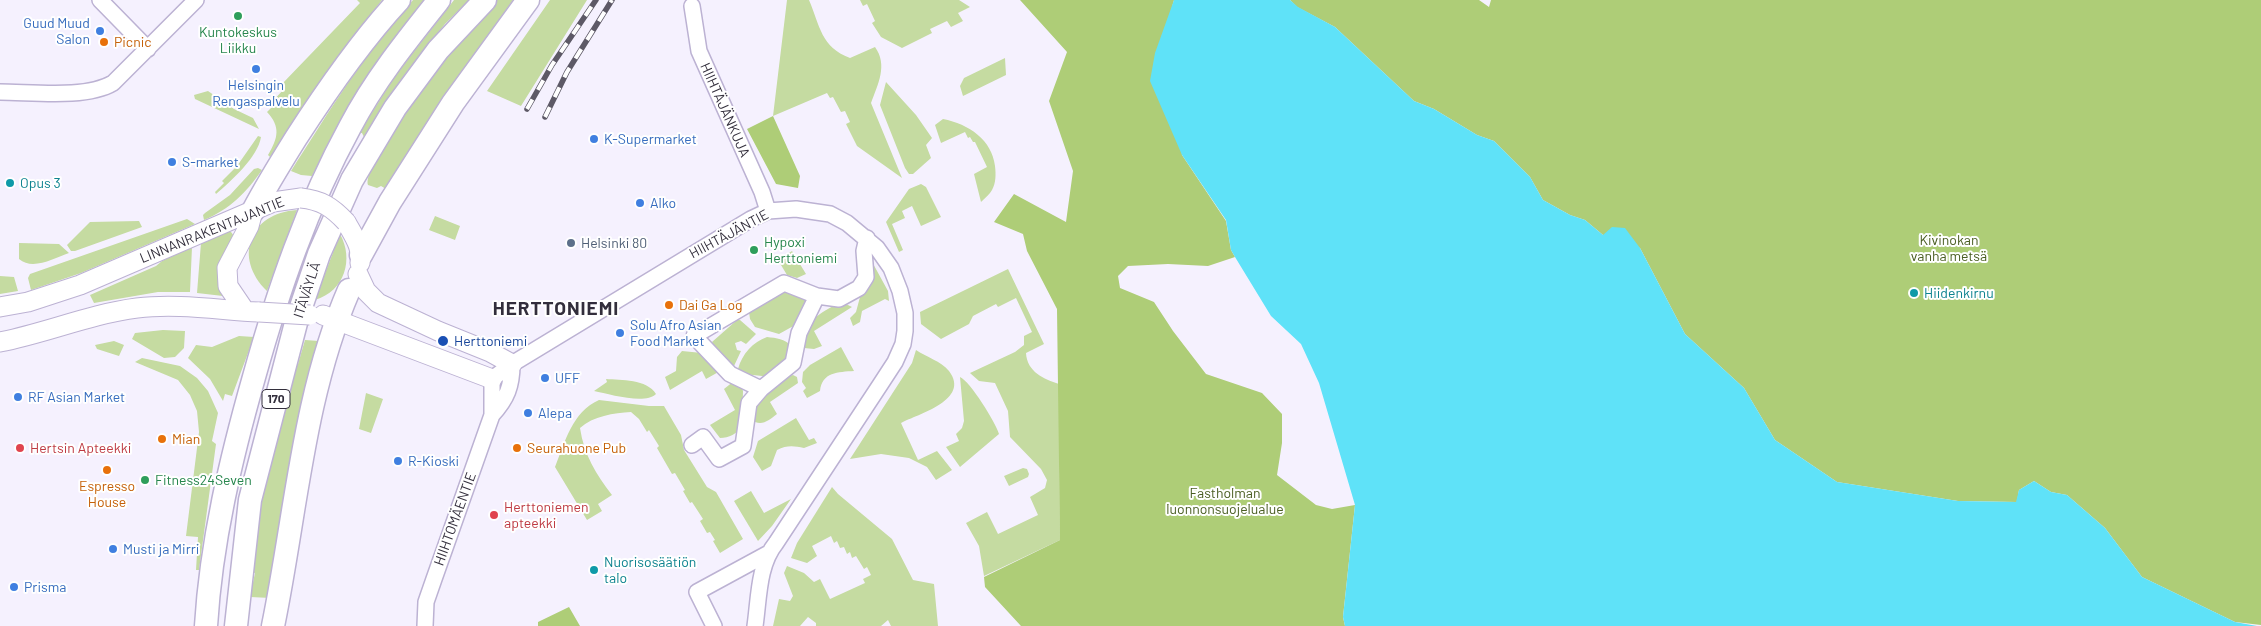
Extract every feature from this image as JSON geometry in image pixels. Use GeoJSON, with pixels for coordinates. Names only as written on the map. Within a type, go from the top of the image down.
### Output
{"type":"FeatureCollection","features":[{"type":"Feature","properties":{"kind":"highway"},"geometry":{"type":"LineString","coordinates":[[253,211],[263,190],[318,104],[377,24],[399,0]]}},
{"type":"Feature","properties":{"kind":"highway","name":"ITÄVÄYLÄ"},"geometry":{"type":"LineString","coordinates":[[206,626],[207,603],[226,485],[263,346],[295,246],[350,125],[403,46],[440,0]]}},
{"type":"Feature","properties":{"kind":"highway","name":"ITÄVÄYLÄ"},"geometry":{"type":"LineString","coordinates":[[236,626],[250,500],[297,319],[319,254],[352,180],[395,108],[438,50],[485,0]]}},
{"type":"Feature","properties":{"kind":"highway"},"geometry":{"type":"LineString","coordinates":[[272,626],[314,395],[323,317],[356,273],[390,202],[453,103],[528,0]]}},
{"type":"Feature","properties":{"kind":"main road","name":"LINNANRAKENTAJANTIE"},"geometry":{"type":"LineString","coordinates":[[0,306],[28,302],[80,285],[284,199],[301,198],[317,200],[326,204],[346,222],[356,240],[356,273]]}},
{"type":"Feature","properties":{"kind":"main road"},"geometry":{"type":"LineString","coordinates":[[252,312],[228,286],[226,268],[249,226],[253,211]]}},
{"type":"Feature","properties":{"kind":"main road"},"geometry":{"type":"LineString","coordinates":[[356,273],[366,292],[378,303],[438,331],[502,357],[512,364]]}},
{"type":"Feature","properties":{"kind":"main road"},"geometry":{"type":"LineString","coordinates":[[0,342],[107,313],[140,308],[176,306],[323,317],[492,379]]}},
{"type":"Feature","properties":{"kind":"street"},"geometry":{"type":"LineString","coordinates":[[100,0],[148,49]]}},
{"type":"Feature","properties":{"kind":"street"},"geometry":{"type":"LineString","coordinates":[[0,92],[81,93],[101,90],[113,83],[196,0]]}},
{"type":"Feature","properties":{"kind":"street","name":"HIIHTÄJÄNKUJA"},"geometry":{"type":"LineString","coordinates":[[692,6],[700,52],[762,192],[768,211]]}},
{"type":"Feature","properties":{"kind":"street","name":"HIIHTÄJÄNTIE"},"geometry":{"type":"LineString","coordinates":[[492,379],[512,364],[710,242],[768,211],[796,209],[830,214],[847,223],[867,238],[891,268],[900,291],[904,313],[903,344],[895,362],[776,544],[767,554],[697,592],[714,626]]}},
{"type":"Feature","properties":{"kind":"street"},"geometry":{"type":"LineString","coordinates":[[761,389],[730,374],[694,336],[784,282],[817,296],[839,299],[859,288],[866,277],[864,251],[867,238]]}},
{"type":"Feature","properties":{"kind":"street"},"geometry":{"type":"LineString","coordinates":[[692,445],[703,438],[719,459],[743,446],[749,403],[761,389],[793,363],[799,333],[817,296]]}},
{"type":"Feature","properties":{"kind":"street","name":"HIIHTOMÄENTIE"},"geometry":{"type":"LineString","coordinates":[[492,415],[505,402],[512,378],[512,364]]}},
{"type":"Feature","properties":{"kind":"street","name":"HIIHTOMÄENTIE"},"geometry":{"type":"LineString","coordinates":[[424,626],[426,602],[492,415],[492,379]]}},
{"type":"Feature","properties":{"kind":"street","name":"HIIHTÄJÄNTIE"},"geometry":{"type":"LineString","coordinates":[[755,626],[762,572],[767,554]]}},
{"type":"Feature","properties":{"kind":"green space"},"geometry":{"type":"Polygon","coordinates":[[[357,0],[382,0],[334,62],[270,157],[268,155],[276,138],[276,128],[267,112],[275,104],[272,102],[284,89],[281,85],[360,3],[357,0]]]}},
{"type":"Feature","properties":{"kind":"green space"},"geometry":{"type":"Polygon","coordinates":[[[413,0],[425,0],[362,85],[312,176],[301,175],[291,171],[363,62],[413,0]]]}},
{"type":"Feature","properties":{"kind":"green space"},"geometry":{"type":"Polygon","coordinates":[[[454,0],[469,0],[445,24],[406,73],[364,137],[362,133],[359,133],[395,76],[454,0]]]}},
{"type":"Feature","properties":{"kind":"green space"},"geometry":{"type":"Polygon","coordinates":[[[496,0],[513,0],[450,90],[386,189],[381,186],[377,188],[368,185],[369,176],[382,147],[414,97],[438,66],[496,0]]]}},
{"type":"Feature","properties":{"kind":"green space"},"geometry":{"type":"Polygon","coordinates":[[[550,0],[587,0],[521,106],[487,91],[550,0]]]}},
{"type":"Feature","properties":{"kind":"green space"},"geometry":{"type":"Polygon","coordinates":[[[787,0],[809,0],[827,42],[840,53],[850,58],[875,47],[881,61],[881,68],[879,82],[871,103],[902,178],[857,146],[846,124],[850,122],[845,111],[841,112],[833,97],[830,98],[827,93],[773,116],[787,0]]]}},
{"type":"Feature","properties":{"kind":"green space"},"geometry":{"type":"Polygon","coordinates":[[[860,0],[959,0],[970,7],[958,13],[963,21],[951,27],[947,21],[930,29],[932,33],[902,48],[881,37],[872,23],[875,21],[867,4],[863,6],[860,0]]]}},
{"type":"Feature","properties":{"kind":"green space","name":"Fastholman luonnonsuojelualue"},"geometry":{"type":"Polygon","coordinates":[[[1020,0],[1174,0],[1168,22],[1182,155],[1226,221],[1231,250],[1235,257],[1208,266],[1168,264],[1128,266],[1118,276],[1120,288],[1154,302],[1173,331],[1206,374],[1262,393],[1282,414],[1282,443],[1277,475],[1316,505],[1332,509],[1355,505],[1343,617],[1345,626],[1021,626],[985,587],[984,577],[1060,540],[1057,309],[1027,251],[1023,234],[994,222],[1014,194],[1066,222],[1073,171],[1049,101],[1067,52],[1020,0]]]}},
{"type":"Feature","properties":{"kind":"green space","name":"Kivinokan vanha metsä"},"geometry":{"type":"Polygon","coordinates":[[[1290,0],[1479,0],[1489,7],[1491,0],[2261,0],[2261,625],[2235,622],[2142,577],[2105,528],[2067,495],[2051,492],[2034,481],[2019,490],[2017,502],[1958,501],[1837,482],[1775,440],[1744,388],[1685,334],[1640,248],[1603,235],[1585,220],[1570,215],[1543,200],[1530,177],[1494,141],[1477,135],[1434,109],[1414,101],[1335,27],[1297,7],[1290,0]]]}},
{"type":"Feature","properties":{"kind":"green space"},"geometry":{"type":"Polygon","coordinates":[[[1005,58],[1006,75],[963,96],[960,86],[964,78],[1005,58]]]}},
{"type":"Feature","properties":{"kind":"green space"},"geometry":{"type":"Polygon","coordinates":[[[886,82],[916,115],[932,138],[926,145],[931,158],[913,174],[909,174],[905,168],[880,105],[886,82]]]}},
{"type":"Feature","properties":{"kind":"green space"},"geometry":{"type":"Polygon","coordinates":[[[208,91],[234,109],[253,118],[259,129],[195,99],[194,95],[208,91]]]}},
{"type":"Feature","properties":{"kind":"green space"},"geometry":{"type":"Polygon","coordinates":[[[773,116],[800,176],[798,188],[776,184],[747,129],[773,116]]]}},
{"type":"Feature","properties":{"kind":"green space"},"geometry":{"type":"Polygon","coordinates":[[[943,119],[953,121],[970,129],[989,148],[993,157],[996,175],[991,192],[981,202],[974,174],[987,167],[975,142],[970,137],[968,138],[965,132],[941,143],[935,125],[943,119]]]}},
{"type":"Feature","properties":{"kind":"green space"},"geometry":{"type":"Polygon","coordinates":[[[258,136],[261,137],[255,153],[236,176],[216,194],[215,192],[224,183],[222,181],[237,166],[258,136]]]}},
{"type":"Feature","properties":{"kind":"green space"},"geometry":{"type":"Polygon","coordinates":[[[254,169],[262,170],[243,193],[222,211],[204,220],[203,215],[205,213],[230,195],[254,169]]]}},
{"type":"Feature","properties":{"kind":"green space"},"geometry":{"type":"Polygon","coordinates":[[[921,184],[926,187],[941,217],[921,226],[912,206],[902,211],[905,218],[892,224],[903,250],[899,252],[886,222],[909,189],[921,184]]]}},
{"type":"Feature","properties":{"kind":"green space"},"geometry":{"type":"Polygon","coordinates":[[[297,210],[267,291],[257,278],[251,265],[249,252],[251,239],[257,228],[267,219],[281,213],[297,210]]]}},
{"type":"Feature","properties":{"kind":"green space"},"geometry":{"type":"Polygon","coordinates":[[[435,216],[460,226],[455,240],[429,230],[435,216]]]}},
{"type":"Feature","properties":{"kind":"green space"},"geometry":{"type":"Polygon","coordinates":[[[187,219],[195,224],[81,273],[31,290],[28,278],[30,274],[187,219]]]}},
{"type":"Feature","properties":{"kind":"green space"},"geometry":{"type":"Polygon","coordinates":[[[139,221],[142,227],[75,251],[71,251],[67,245],[90,222],[139,221]]]}},
{"type":"Feature","properties":{"kind":"green space"},"geometry":{"type":"Polygon","coordinates":[[[231,232],[234,236],[225,251],[218,272],[223,296],[197,293],[201,243],[231,232]]]}},
{"type":"Feature","properties":{"kind":"green space"},"geometry":{"type":"Polygon","coordinates":[[[340,234],[346,254],[344,273],[334,289],[325,296],[315,300],[340,234]]]}},
{"type":"Feature","properties":{"kind":"green space"},"geometry":{"type":"Polygon","coordinates":[[[19,243],[59,244],[69,253],[44,262],[31,264],[19,259],[19,243]]]}},
{"type":"Feature","properties":{"kind":"green space"},"geometry":{"type":"Polygon","coordinates":[[[192,247],[190,292],[158,292],[94,303],[90,295],[156,266],[162,261],[192,247]]]}},
{"type":"Feature","properties":{"kind":"green space"},"geometry":{"type":"Polygon","coordinates":[[[792,251],[806,274],[797,278],[787,275],[778,260],[792,251]]]}},
{"type":"Feature","properties":{"kind":"green space"},"geometry":{"type":"Polygon","coordinates":[[[871,260],[888,291],[889,301],[885,299],[862,311],[860,322],[853,326],[850,318],[856,312],[860,297],[874,276],[871,260]]]}},
{"type":"Feature","properties":{"kind":"green space"},"geometry":{"type":"Polygon","coordinates":[[[1008,269],[1044,344],[1026,353],[1029,365],[1037,374],[1059,384],[1060,540],[984,576],[979,546],[966,523],[987,512],[998,534],[1038,515],[1030,497],[1045,488],[1047,480],[1041,469],[1010,437],[1008,411],[995,383],[979,381],[970,373],[1015,352],[1024,345],[1024,336],[1032,332],[1016,298],[998,307],[996,304],[973,316],[969,324],[941,339],[921,324],[920,312],[1008,269]]]}},
{"type":"Feature","properties":{"kind":"green space"},"geometry":{"type":"Polygon","coordinates":[[[0,276],[14,277],[18,291],[0,294],[0,276]]]}},
{"type":"Feature","properties":{"kind":"green space"},"geometry":{"type":"Polygon","coordinates":[[[787,290],[808,297],[797,324],[779,334],[755,327],[750,319],[749,312],[753,306],[787,290]]]}},
{"type":"Feature","properties":{"kind":"green space"},"geometry":{"type":"Polygon","coordinates":[[[837,304],[846,304],[852,307],[814,331],[822,346],[814,349],[804,348],[809,326],[822,313],[837,304]]]}},
{"type":"Feature","properties":{"kind":"green space"},"geometry":{"type":"Polygon","coordinates":[[[737,320],[740,320],[756,334],[746,344],[741,341],[735,343],[737,350],[741,351],[734,366],[730,367],[714,349],[712,342],[737,320]]]}},
{"type":"Feature","properties":{"kind":"green space"},"geometry":{"type":"Polygon","coordinates":[[[163,330],[185,331],[184,348],[175,357],[164,358],[132,339],[135,333],[163,330]]]}},
{"type":"Feature","properties":{"kind":"green space"},"geometry":{"type":"Polygon","coordinates":[[[239,336],[254,337],[232,396],[225,394],[223,401],[210,379],[188,358],[196,345],[212,347],[239,336]]]}},
{"type":"Feature","properties":{"kind":"green space"},"geometry":{"type":"Polygon","coordinates":[[[767,337],[780,339],[789,344],[792,346],[792,353],[771,377],[744,374],[738,369],[742,358],[753,345],[767,337]]]}},
{"type":"Feature","properties":{"kind":"green space"},"geometry":{"type":"Polygon","coordinates":[[[305,340],[319,341],[282,509],[271,598],[250,597],[255,573],[251,572],[255,522],[296,364],[298,364],[305,340]]]}},
{"type":"Feature","properties":{"kind":"green space"},"geometry":{"type":"Polygon","coordinates":[[[114,341],[124,345],[119,356],[97,349],[95,345],[114,341]]]}},
{"type":"Feature","properties":{"kind":"green space"},"geometry":{"type":"Polygon","coordinates":[[[841,347],[854,371],[832,374],[824,380],[820,391],[807,398],[803,391],[806,388],[802,382],[803,372],[810,365],[841,347]]]}},
{"type":"Feature","properties":{"kind":"green space"},"geometry":{"type":"Polygon","coordinates":[[[916,350],[946,368],[954,381],[953,390],[948,398],[929,410],[901,423],[918,460],[937,451],[952,470],[936,480],[927,467],[909,458],[881,454],[850,459],[912,363],[916,350]]]}},
{"type":"Feature","properties":{"kind":"green space"},"geometry":{"type":"Polygon","coordinates":[[[682,351],[702,353],[722,370],[706,379],[702,371],[670,390],[665,377],[676,371],[677,357],[682,351]]]}},
{"type":"Feature","properties":{"kind":"green space"},"geometry":{"type":"Polygon","coordinates":[[[142,358],[180,366],[197,378],[208,391],[218,413],[212,441],[216,444],[199,570],[196,570],[198,537],[186,536],[199,432],[197,411],[190,395],[178,380],[135,362],[142,358]]]}},
{"type":"Feature","properties":{"kind":"green space"},"geometry":{"type":"Polygon","coordinates":[[[793,375],[797,377],[798,383],[770,402],[777,414],[764,422],[755,422],[757,406],[766,392],[778,382],[793,375]]]}},
{"type":"Feature","properties":{"kind":"green space"},"geometry":{"type":"Polygon","coordinates":[[[960,377],[970,386],[982,403],[999,434],[960,467],[946,447],[959,441],[956,434],[962,428],[964,421],[960,377]]]}},
{"type":"Feature","properties":{"kind":"green space"},"geometry":{"type":"Polygon","coordinates":[[[606,379],[640,383],[652,389],[656,394],[644,399],[636,399],[594,391],[607,382],[606,379]]]}},
{"type":"Feature","properties":{"kind":"green space"},"geometry":{"type":"Polygon","coordinates":[[[734,381],[741,385],[743,391],[742,426],[732,435],[720,438],[710,425],[735,410],[724,389],[734,381]]]}},
{"type":"Feature","properties":{"kind":"green space"},"geometry":{"type":"Polygon","coordinates":[[[366,393],[383,399],[371,433],[359,429],[366,393]]]}},
{"type":"Feature","properties":{"kind":"green space"},"geometry":{"type":"Polygon","coordinates":[[[599,400],[664,406],[681,435],[684,450],[707,487],[716,492],[743,539],[720,553],[710,532],[707,533],[700,521],[703,519],[692,502],[690,503],[675,473],[672,474],[649,430],[647,432],[639,419],[631,412],[611,414],[597,418],[580,428],[584,447],[592,464],[612,495],[598,504],[602,511],[587,520],[555,467],[566,438],[576,420],[590,405],[599,400]]]}},
{"type":"Feature","properties":{"kind":"green space"},"geometry":{"type":"Polygon","coordinates":[[[796,418],[809,440],[814,438],[817,443],[804,448],[791,446],[777,450],[771,466],[762,471],[753,457],[758,441],[796,418]]]}},
{"type":"Feature","properties":{"kind":"green space"},"geometry":{"type":"Polygon","coordinates":[[[1023,468],[1027,469],[1028,477],[1009,486],[1004,476],[1023,468]]]}},
{"type":"Feature","properties":{"kind":"green space"},"geometry":{"type":"Polygon","coordinates":[[[832,487],[892,539],[913,580],[934,584],[938,626],[891,626],[888,620],[881,626],[816,626],[816,623],[808,617],[800,626],[773,626],[779,599],[790,601],[793,596],[784,573],[787,566],[804,573],[814,582],[820,579],[830,599],[865,583],[863,579],[871,575],[867,567],[864,569],[856,556],[852,558],[850,552],[847,554],[844,547],[840,548],[837,541],[834,543],[831,536],[812,546],[817,556],[807,563],[791,558],[797,543],[832,487]]]}},
{"type":"Feature","properties":{"kind":"green space"},"geometry":{"type":"Polygon","coordinates":[[[751,491],[764,513],[791,499],[772,526],[758,541],[734,501],[751,491]]]}},
{"type":"Feature","properties":{"kind":"green space"},"geometry":{"type":"Polygon","coordinates":[[[569,607],[580,626],[538,626],[538,622],[569,607]]]}},
{"type":"Feature","properties":{"kind":"water"},"geometry":{"type":"Polygon","coordinates":[[[1174,0],[1290,0],[1298,7],[1335,27],[1414,101],[1434,109],[1477,135],[1494,141],[1530,177],[1543,200],[1570,215],[1585,220],[1603,235],[1612,227],[1625,228],[1640,248],[1685,334],[1744,388],[1775,440],[1837,482],[1958,501],[2016,502],[2019,490],[2034,481],[2051,492],[2067,495],[2105,528],[2142,577],[2235,622],[2257,626],[1345,626],[1343,617],[1355,505],[1319,383],[1301,344],[1271,316],[1231,250],[1226,220],[1182,155],[1150,81],[1155,53],[1174,0]]]}},
{"type":"Feature","properties":{"kind":"railway"},"geometry":{"type":"LineString","coordinates":[[527,109],[552,65],[596,0]]}},
{"type":"Feature","properties":{"kind":"railway"},"geometry":{"type":"LineString","coordinates":[[545,117],[567,72],[612,0]]}},
{"type":"Feature","properties":{"kind":"place","name":"Kuntokeskus Liikku"},"geometry":{"type":"Point","coordinates":[238,16]}},
{"type":"Feature","properties":{"kind":"place","name":"Guud Muud Salon"},"geometry":{"type":"Point","coordinates":[100,31]}},
{"type":"Feature","properties":{"kind":"place","name":"Picnic"},"geometry":{"type":"Point","coordinates":[104,42]}},
{"type":"Feature","properties":{"kind":"place","name":"Helsingin Rengaspalvelu"},"geometry":{"type":"Point","coordinates":[256,69]}},
{"type":"Feature","properties":{"kind":"place","name":"K-Supermarket"},"geometry":{"type":"Point","coordinates":[594,139]}},
{"type":"Feature","properties":{"kind":"place","name":"S-market"},"geometry":{"type":"Point","coordinates":[172,162]}},
{"type":"Feature","properties":{"kind":"place","name":"Opus 3"},"geometry":{"type":"Point","coordinates":[10,183]}},
{"type":"Feature","properties":{"kind":"place","name":"Alko"},"geometry":{"type":"Point","coordinates":[640,203]}},
{"type":"Feature","properties":{"kind":"place","name":"Helsinki 80"},"geometry":{"type":"Point","coordinates":[571,243]}},
{"type":"Feature","properties":{"kind":"place","name":"Hypoxi Herttoniemi"},"geometry":{"type":"Point","coordinates":[754,250]}},
{"type":"Feature","properties":{"kind":"place","name":"Hiidenkirnu"},"geometry":{"type":"Point","coordinates":[1914,293]}},
{"type":"Feature","properties":{"kind":"place","name":"Dai Ga Log"},"geometry":{"type":"Point","coordinates":[669,305]}},
{"type":"Feature","properties":{"kind":"place","name":"Solu Afro Asian Food Market"},"geometry":{"type":"Point","coordinates":[620,333]}},
{"type":"Feature","properties":{"kind":"place","name":"Herttoniemi"},"geometry":{"type":"Point","coordinates":[443,341]}},
{"type":"Feature","properties":{"kind":"place","name":"UFF"},"geometry":{"type":"Point","coordinates":[545,378]}},
{"type":"Feature","properties":{"kind":"place","name":"RF Asian Market"},"geometry":{"type":"Point","coordinates":[18,397]}},
{"type":"Feature","properties":{"kind":"place","name":"Alepa"},"geometry":{"type":"Point","coordinates":[528,413]}},
{"type":"Feature","properties":{"kind":"place","name":"Mian"},"geometry":{"type":"Point","coordinates":[162,439]}},
{"type":"Feature","properties":{"kind":"place","name":"Hertsin Apteekki"},"geometry":{"type":"Point","coordinates":[20,448]}},
{"type":"Feature","properties":{"kind":"place","name":"Seurahuone Pub"},"geometry":{"type":"Point","coordinates":[517,448]}},
{"type":"Feature","properties":{"kind":"place","name":"R-Kioski"},"geometry":{"type":"Point","coordinates":[398,461]}},
{"type":"Feature","properties":{"kind":"place","name":"Espresso House"},"geometry":{"type":"Point","coordinates":[107,470]}},
{"type":"Feature","properties":{"kind":"place","name":"Fitness24Seven"},"geometry":{"type":"Point","coordinates":[145,480]}},
{"type":"Feature","properties":{"kind":"place","name":"Herttoniemen apteekki"},"geometry":{"type":"Point","coordinates":[494,515]}},
{"type":"Feature","properties":{"kind":"place","name":"Musti ja Mirri"},"geometry":{"type":"Point","coordinates":[113,549]}},
{"type":"Feature","properties":{"kind":"place","name":"Nuorisosäätiön talo"},"geometry":{"type":"Point","coordinates":[594,570]}},
{"type":"Feature","properties":{"kind":"place","name":"Prisma"},"geometry":{"type":"Point","coordinates":[14,587]}},
{"type":"Feature","properties":{"kind":"district","name":"HERTTONIEMI"},"geometry":{"type":"Point","coordinates":[556,309]}}]}
